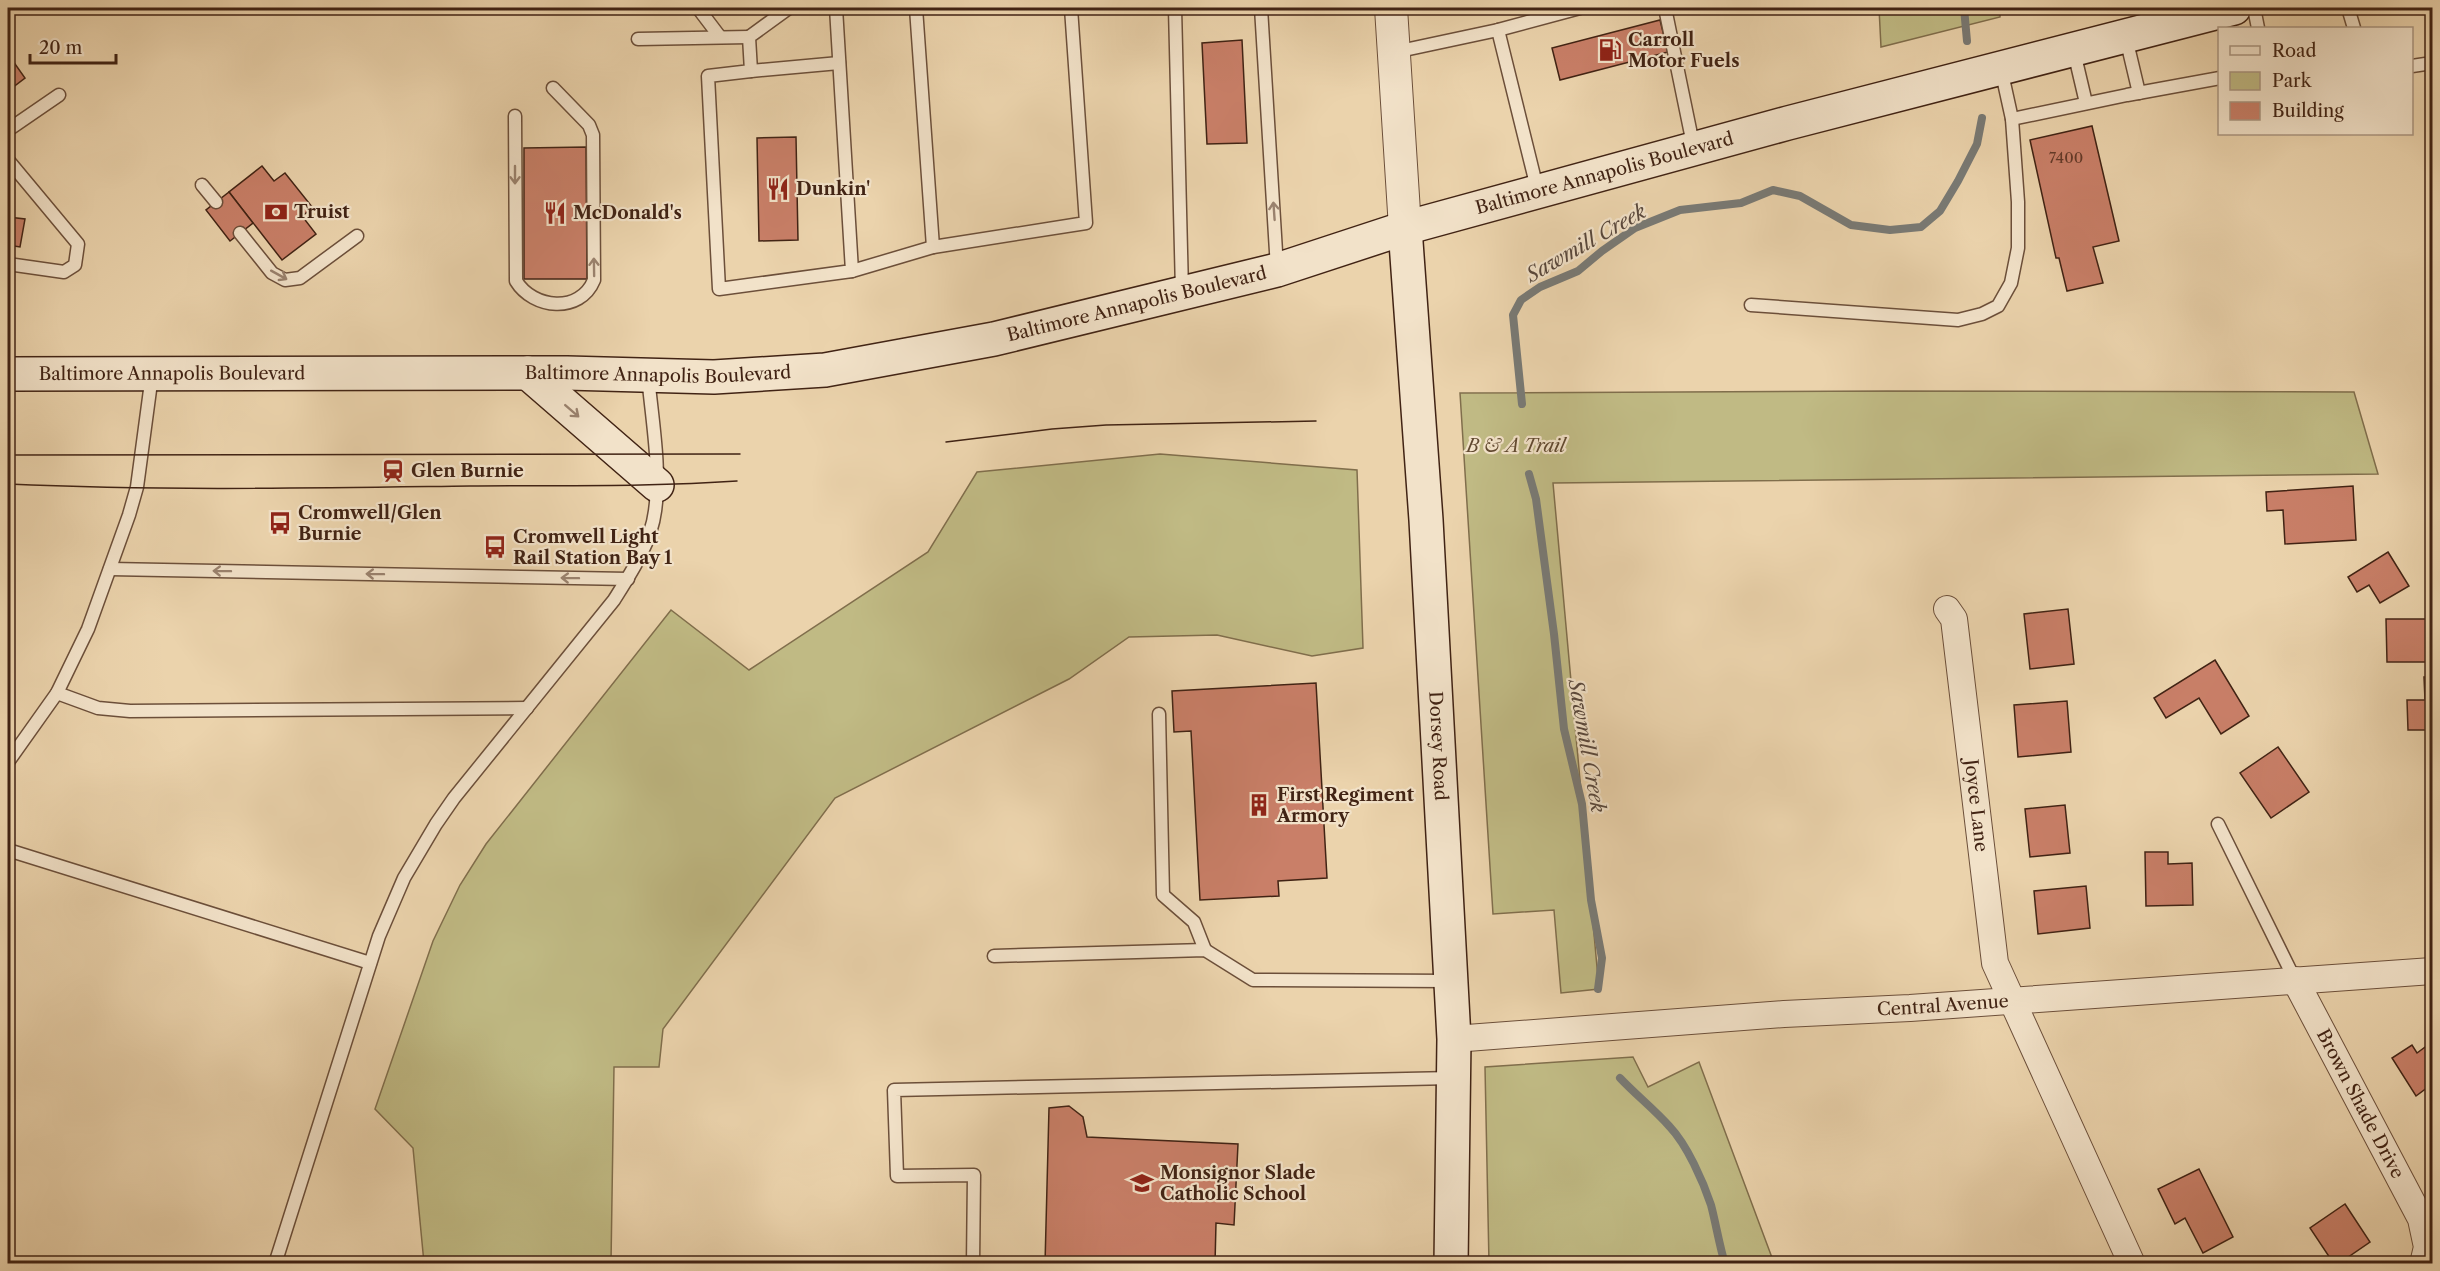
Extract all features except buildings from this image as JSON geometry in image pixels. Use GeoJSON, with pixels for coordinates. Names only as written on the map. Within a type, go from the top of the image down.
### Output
{"type":"FeatureCollection","features":[{"type":"Feature","properties":{"kind":"main road","name":"Baltimore Annapolis Boulevard"},"geometry":{"type":"LineString","coordinates":[[8,374],[528,373],[714,377],[825,370],[994,339],[1277,270],[1405,228],[1788,123],[2234,8]]}},
{"type":"Feature","properties":{"kind":"main road","name":"Dorsey Road"},"geometry":{"type":"LineString","coordinates":[[1405,228],[1426,520],[1455,1039],[1451,1263]]}},
{"type":"Feature","properties":{"kind":"main road"},"geometry":{"type":"LineString","coordinates":[[528,373],[657,485]]}},
{"type":"Feature","properties":{"kind":"street"},"geometry":{"type":"LineString","coordinates":[[1391,8],[1405,228]]}},
{"type":"Feature","properties":{"kind":"street","name":"Joyce Lane"},"geometry":{"type":"LineString","coordinates":[[1947,609],[1954,619],[1995,963],[2011,1000]]}},
{"type":"Feature","properties":{"kind":"street","name":"Central Avenue"},"geometry":{"type":"LineString","coordinates":[[1455,1039],[1784,1014],[2433,971]]}},
{"type":"Feature","properties":{"kind":"street","name":"Brown Shade Drive"},"geometry":{"type":"LineString","coordinates":[[2295,980],[2421,1219],[2427,1247],[2423,1263]]}},
{"type":"Feature","properties":{"kind":"street"},"geometry":{"type":"LineString","coordinates":[[2011,1000],[2132,1263]]}},
{"type":"Feature","properties":{"kind":"lane"},"geometry":{"type":"LineString","coordinates":[[698,8],[720,38]]}},
{"type":"Feature","properties":{"kind":"lane"},"geometry":{"type":"LineString","coordinates":[[638,39],[749,37],[789,8]]}},
{"type":"Feature","properties":{"kind":"lane"},"geometry":{"type":"LineString","coordinates":[[836,8],[852,271]]}},
{"type":"Feature","properties":{"kind":"lane"},"geometry":{"type":"LineString","coordinates":[[916,8],[933,247]]}},
{"type":"Feature","properties":{"kind":"lane"},"geometry":{"type":"LineString","coordinates":[[839,63],[708,76],[719,289],[852,271],[933,247],[1086,222],[1071,8]]}},
{"type":"Feature","properties":{"kind":"lane"},"geometry":{"type":"LineString","coordinates":[[1175,8],[1182,293]]}},
{"type":"Feature","properties":{"kind":"lane"},"geometry":{"type":"LineString","coordinates":[[1261,8],[1277,270]]}},
{"type":"Feature","properties":{"kind":"lane"},"geometry":{"type":"LineString","coordinates":[[1394,52],[1498,30],[1580,8]]}},
{"type":"Feature","properties":{"kind":"lane"},"geometry":{"type":"LineString","coordinates":[[1665,8],[1694,150]]}},
{"type":"Feature","properties":{"kind":"lane"},"geometry":{"type":"LineString","coordinates":[[2254,8],[2258,27]]}},
{"type":"Feature","properties":{"kind":"lane"},"geometry":{"type":"LineString","coordinates":[[2348,8],[2354,27]]}},
{"type":"Feature","properties":{"kind":"lane"},"geometry":{"type":"LineString","coordinates":[[1498,30],[1538,192]]}},
{"type":"Feature","properties":{"kind":"lane"},"geometry":{"type":"LineString","coordinates":[[2126,36],[2139,93]]}},
{"type":"Feature","properties":{"kind":"lane"},"geometry":{"type":"LineString","coordinates":[[749,37],[751,71]]}},
{"type":"Feature","properties":{"kind":"lane"},"geometry":{"type":"LineString","coordinates":[[2073,50],[2086,103]]}},
{"type":"Feature","properties":{"kind":"lane"},"geometry":{"type":"LineString","coordinates":[[2413,66],[2433,63]]}},
{"type":"Feature","properties":{"kind":"lane"},"geometry":{"type":"LineString","coordinates":[[1751,305],[1958,320],[1982,314],[1998,306],[2011,283],[2018,248],[2018,202],[2012,119],[2001,68]]}},
{"type":"Feature","properties":{"kind":"lane"},"geometry":{"type":"LineString","coordinates":[[2012,119],[2218,78]]}},
{"type":"Feature","properties":{"kind":"lane"},"geometry":{"type":"LineString","coordinates":[[515,116],[516,281],[527,295],[535,300],[556,304],[569,303],[586,292],[594,280],[593,135],[585,120],[553,88]]}},
{"type":"Feature","properties":{"kind":"lane"},"geometry":{"type":"LineString","coordinates":[[8,130],[59,96]]}},
{"type":"Feature","properties":{"kind":"lane"},"geometry":{"type":"LineString","coordinates":[[8,160],[78,244],[75,265],[64,272],[8,264]]}},
{"type":"Feature","properties":{"kind":"lane"},"geometry":{"type":"LineString","coordinates":[[202,185],[216,202]]}},
{"type":"Feature","properties":{"kind":"lane"},"geometry":{"type":"LineString","coordinates":[[240,233],[272,273],[285,280],[300,278],[357,236]]}},
{"type":"Feature","properties":{"kind":"lane"},"geometry":{"type":"LineString","coordinates":[[8,762],[57,693],[88,629],[137,487],[153,375]]}},
{"type":"Feature","properties":{"kind":"lane"},"geometry":{"type":"LineString","coordinates":[[275,1263],[370,963],[399,889],[436,824],[468,780],[614,600],[628,579],[650,530],[655,513],[657,485],[648,375]]}},
{"type":"Feature","properties":{"kind":"lane"},"geometry":{"type":"LineString","coordinates":[[110,569],[628,579]]}},
{"type":"Feature","properties":{"kind":"lane"},"geometry":{"type":"LineString","coordinates":[[57,693],[98,708],[130,711],[527,708]]}},
{"type":"Feature","properties":{"kind":"lane"},"geometry":{"type":"LineString","coordinates":[[1159,714],[1163,895],[1194,922],[1205,950]]}},
{"type":"Feature","properties":{"kind":"lane"},"geometry":{"type":"LineString","coordinates":[[2218,824],[2295,980]]}},
{"type":"Feature","properties":{"kind":"lane"},"geometry":{"type":"LineString","coordinates":[[8,850],[370,963]]}},
{"type":"Feature","properties":{"kind":"lane"},"geometry":{"type":"LineString","coordinates":[[994,956],[1205,950],[1253,980],[1451,981]]}},
{"type":"Feature","properties":{"kind":"lane"},"geometry":{"type":"LineString","coordinates":[[973,1263],[974,1175],[897,1176],[894,1090],[1454,1078]]}},
{"type":"Feature","properties":{"kind":"green space"},"geometry":{"type":"Polygon","coordinates":[[[1879,8],[2000,8],[2000,17],[1881,47],[1879,8]]]}},
{"type":"Feature","properties":{"kind":"green space","name":"B & A Trail"},"geometry":{"type":"Polygon","coordinates":[[[2354,392],[2378,474],[1553,483],[1599,989],[1561,993],[1554,910],[1493,914],[1460,393],[2354,392]]]}},
{"type":"Feature","properties":{"kind":"green space"},"geometry":{"type":"Polygon","coordinates":[[[1160,454],[1357,470],[1363,648],[1312,656],[1217,635],[1129,637],[1069,679],[835,798],[663,1029],[659,1067],[614,1067],[611,1263],[424,1263],[413,1148],[375,1109],[433,941],[460,885],[486,844],[671,610],[749,670],[928,552],[977,472],[1160,454]]]}},
{"type":"Feature","properties":{"kind":"green space"},"geometry":{"type":"Polygon","coordinates":[[[1633,1057],[1648,1087],[1699,1062],[1774,1263],[1489,1263],[1485,1067],[1633,1057]]]}},
{"type":"Feature","properties":{"kind":"waterway","name":"Sawmill Creek"},"geometry":{"type":"LineString","coordinates":[[1964,8],[1967,41]]}},
{"type":"Feature","properties":{"kind":"waterway","name":"Sawmill Creek"},"geometry":{"type":"LineString","coordinates":[[1522,404],[1513,315],[1521,300],[1540,287],[1578,271],[1635,228],[1680,210],[1741,203],[1773,190],[1800,196],[1851,225],[1890,230],[1921,227],[1940,211],[1958,181],[1977,144],[1982,118]]}},
{"type":"Feature","properties":{"kind":"waterway","name":"Sawmill Creek"},"geometry":{"type":"LineString","coordinates":[[1529,474],[1536,499],[1564,729],[1582,804],[1591,900],[1602,958],[1598,989]]}},
{"type":"Feature","properties":{"kind":"waterway","name":"Sawmill Creek"},"geometry":{"type":"LineString","coordinates":[[1620,1078],[1670,1127],[1688,1153],[1711,1205],[1725,1264]]}},
{"type":"Feature","properties":{"kind":"tram line"},"geometry":{"type":"LineString","coordinates":[[946,442],[1106,425],[1316,421]]}},
{"type":"Feature","properties":{"kind":"tram line"},"geometry":{"type":"LineString","coordinates":[[8,455],[740,454]]}},
{"type":"Feature","properties":{"kind":"tram line"},"geometry":{"type":"LineString","coordinates":[[8,484],[123,488],[239,488],[637,485],[737,481]]}},
{"type":"Feature","properties":{"kind":"place","name":"Carroll Motor Fuels"},"geometry":{"type":"Point","coordinates":[1610,50]}},
{"type":"Feature","properties":{"kind":"place","name":"Dunkin'"},"geometry":{"type":"Point","coordinates":[778,189]}},
{"type":"Feature","properties":{"kind":"place","name":"Truist"},"geometry":{"type":"Point","coordinates":[276,212]}},
{"type":"Feature","properties":{"kind":"place","name":"McDonald's"},"geometry":{"type":"Point","coordinates":[555,213]}},
{"type":"Feature","properties":{"kind":"place","name":"Glen Burnie"},"geometry":{"type":"Point","coordinates":[393,471]}},
{"type":"Feature","properties":{"kind":"place","name":"Cromwell/Glen Burnie"},"geometry":{"type":"Point","coordinates":[280,523]}},
{"type":"Feature","properties":{"kind":"place","name":"Cromwell Light Rail Station Bay 1"},"geometry":{"type":"Point","coordinates":[495,547]}},
{"type":"Feature","properties":{"kind":"place","name":"First Regiment Armory"},"geometry":{"type":"Point","coordinates":[1259,805]}},
{"type":"Feature","properties":{"kind":"place","name":"Monsignor Slade Catholic School"},"geometry":{"type":"Point","coordinates":[1142,1183]}}]}
